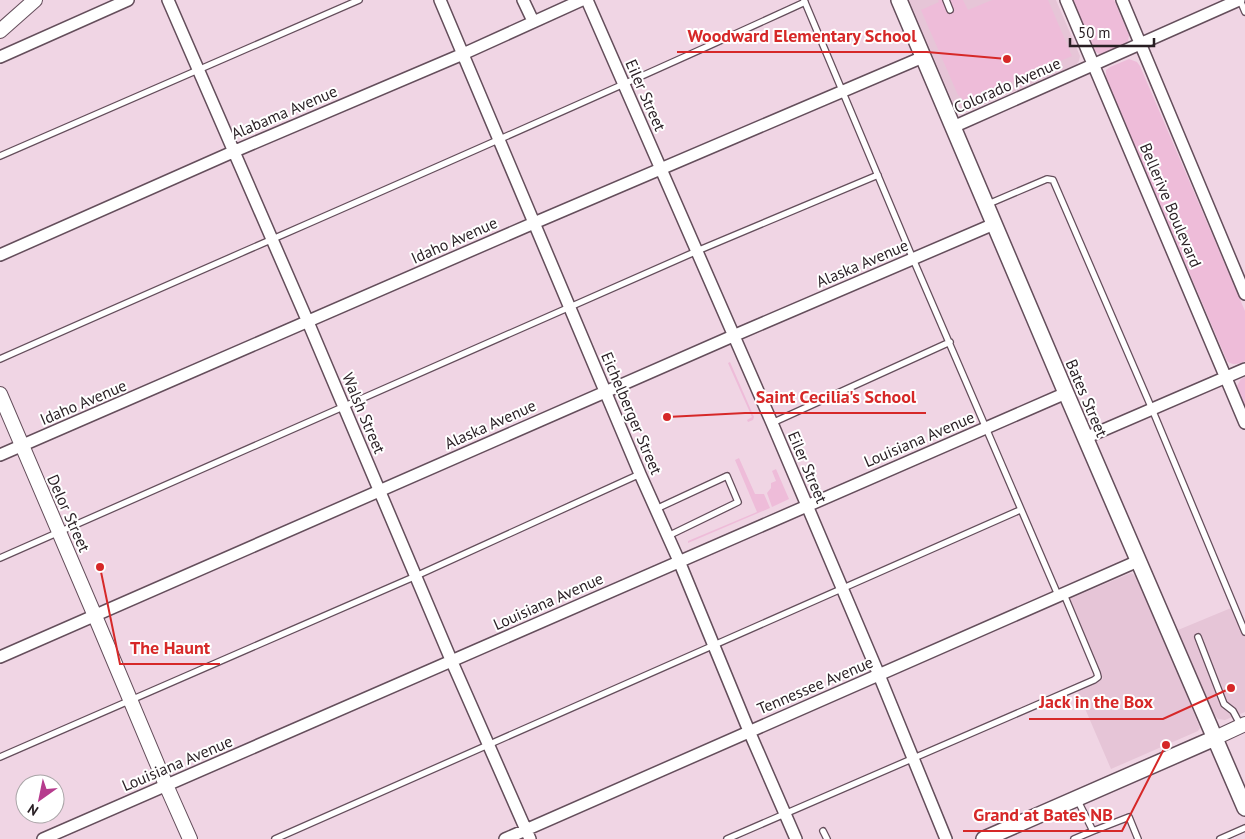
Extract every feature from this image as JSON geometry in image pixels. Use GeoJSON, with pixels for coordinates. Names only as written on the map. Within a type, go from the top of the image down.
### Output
{"type":"FeatureCollection","features":[{"type":"Feature","properties":{"kind":"main road","name":"Bates Street"},"geometry":{"type":"LineString","coordinates":[[902,1],[922,57],[1245,808]]}},
{"type":"Feature","properties":{"kind":"main road"},"geometry":{"type":"LineString","coordinates":[[993,837],[1215,738]]}},
{"type":"Feature","properties":{"kind":"street"},"geometry":{"type":"LineString","coordinates":[[0,31],[35,0]]}},
{"type":"Feature","properties":{"kind":"street"},"geometry":{"type":"LineString","coordinates":[[0,57],[128,0]]}},
{"type":"Feature","properties":{"kind":"street","name":"Walsh Street"},"geometry":{"type":"LineString","coordinates":[[168,0],[235,151],[452,662],[528,834]]}},
{"type":"Feature","properties":{"kind":"street","name":"Eichelberger Street"},"geometry":{"type":"LineString","coordinates":[[440,0],[796,839]]}},
{"type":"Feature","properties":{"kind":"street"},"geometry":{"type":"LineString","coordinates":[[524,0],[533,21]]}},
{"type":"Feature","properties":{"kind":"street","name":"Alabama Avenue"},"geometry":{"type":"LineString","coordinates":[[0,255],[235,151],[463,54],[582,0]]}},
{"type":"Feature","properties":{"kind":"street","name":"Eiler Street"},"geometry":{"type":"LineString","coordinates":[[587,0],[772,423],[946,839]]}},
{"type":"Feature","properties":{"kind":"street","name":"Bellerive Boulevard"},"geometry":{"type":"LineString","coordinates":[[1066,0],[1245,423]]}},
{"type":"Feature","properties":{"kind":"street","name":"Bellerive Boulevard"},"geometry":{"type":"LineString","coordinates":[[1122,0],[1245,294]]}},
{"type":"Feature","properties":{"kind":"street","name":"Colorado Avenue"},"geometry":{"type":"LineString","coordinates":[[953,127],[1239,0]]}},
{"type":"Feature","properties":{"kind":"street","name":"Idaho Avenue"},"geometry":{"type":"LineString","coordinates":[[0,455],[922,57]]}},
{"type":"Feature","properties":{"kind":"street","name":"Alaska Avenue"},"geometry":{"type":"LineString","coordinates":[[0,657],[733,336],[994,224]]}},
{"type":"Feature","properties":{"kind":"street"},"geometry":{"type":"LineString","coordinates":[[1085,438],[1245,369]]}},
{"type":"Feature","properties":{"kind":"street","name":"Louisiana Avenue"},"geometry":{"type":"LineString","coordinates":[[43,839],[452,662],[1066,392]]}},
{"type":"Feature","properties":{"kind":"street","name":"Delor Street"},"geometry":{"type":"LineString","coordinates":[[0,394],[190,839]]}},
{"type":"Feature","properties":{"kind":"street","name":"Tennessee Avenue"},"geometry":{"type":"LineString","coordinates":[[505,839],[528,834],[749,731],[1138,560]]}},
{"type":"Feature","properties":{"kind":"street"},"geometry":{"type":"LineString","coordinates":[[1215,738],[1243,725]]}},
{"type":"Feature","properties":{"kind":"lane"},"geometry":{"type":"LineString","coordinates":[[0,156],[359,0]]}},
{"type":"Feature","properties":{"kind":"lane"},"geometry":{"type":"LineString","coordinates":[[946,0],[950,10]]}},
{"type":"Feature","properties":{"kind":"lane"},"geometry":{"type":"LineString","coordinates":[[1239,0],[1245,12]]}},
{"type":"Feature","properties":{"kind":"lane"},"geometry":{"type":"LineString","coordinates":[[0,359],[271,238],[623,86],[805,1],[1020,510],[1061,594],[1098,677],[727,839]]}},
{"type":"Feature","properties":{"kind":"lane"},"geometry":{"type":"LineString","coordinates":[[0,558],[697,251],[878,175]]}},
{"type":"Feature","properties":{"kind":"lane"},"geometry":{"type":"LineString","coordinates":[[986,205],[1047,179],[1053,180],[1152,409],[1245,632]]}},
{"type":"Feature","properties":{"kind":"lane"},"geometry":{"type":"LineString","coordinates":[[772,423],[950,342]]}},
{"type":"Feature","properties":{"kind":"lane"},"geometry":{"type":"LineString","coordinates":[[0,757],[416,576],[640,474]]}},
{"type":"Feature","properties":{"kind":"lane"},"geometry":{"type":"LineString","coordinates":[[656,510],[727,476],[738,502],[668,536]]}},
{"type":"Feature","properties":{"kind":"lane"},"geometry":{"type":"LineString","coordinates":[[275,839],[1020,510]]}},
{"type":"Feature","properties":{"kind":"lane"},"geometry":{"type":"LineString","coordinates":[[1198,637],[1224,704],[1233,711],[1243,725]]}},
{"type":"Feature","properties":{"kind":"lane"},"geometry":{"type":"LineString","coordinates":[[1077,798],[1093,831]]}},
{"type":"Feature","properties":{"kind":"lane"},"geometry":{"type":"LineString","coordinates":[[1074,839],[1129,817],[1138,839]]}},
{"type":"Feature","properties":{"kind":"lane"},"geometry":{"type":"LineString","coordinates":[[1220,839],[1245,828]]}},
{"type":"Feature","properties":{"kind":"lane"},"geometry":{"type":"LineString","coordinates":[[823,831],[827,839]]}},
{"type":"Feature","properties":{"kind":"shaded area"},"geometry":{"type":"Polygon","coordinates":[[[909,0],[1056,0],[1080,56],[1079,61],[1076,65],[964,113],[960,112],[956,110],[909,0]]]}},
{"type":"Feature","properties":{"kind":"shaded area"},"geometry":{"type":"Polygon","coordinates":[[[938,0],[963,0],[968,10],[992,0],[1048,0],[1072,56],[968,101],[964,100],[958,95],[921,10],[939,2],[938,0]]]}},
{"type":"Feature","properties":{"kind":"shaded area"},"geometry":{"type":"Polygon","coordinates":[[[1071,0],[1114,0],[1129,35],[1128,42],[1101,55],[1093,50],[1071,0]]]}},
{"type":"Feature","properties":{"kind":"shaded area"},"geometry":{"type":"Polygon","coordinates":[[[1129,59],[1137,62],[1140,66],[1245,311],[1245,361],[1240,363],[1234,364],[1227,361],[1106,78],[1106,70],[1129,59]]]}},
{"type":"Feature","properties":{"kind":"shaded area"},"geometry":{"type":"Polygon","coordinates":[[[730,362],[754,417],[753,420],[748,422],[747,420],[752,417],[728,363],[730,362]]]}},
{"type":"Feature","properties":{"kind":"shaded area"},"geometry":{"type":"Polygon","coordinates":[[[1245,377],[1245,407],[1237,386],[1241,379],[1245,377]]]}},
{"type":"Feature","properties":{"kind":"shaded area"},"geometry":{"type":"Polygon","coordinates":[[[739,458],[755,494],[764,494],[770,508],[688,543],[688,541],[757,512],[735,460],[739,458]]]}},
{"type":"Feature","properties":{"kind":"shaded area"},"geometry":{"type":"Polygon","coordinates":[[[776,469],[789,499],[772,507],[767,493],[771,488],[771,483],[776,481],[772,471],[776,469]]]}},
{"type":"Feature","properties":{"kind":"shaded area"},"geometry":{"type":"Polygon","coordinates":[[[1131,573],[1139,578],[1200,728],[1198,731],[1111,769],[1077,690],[1103,679],[1069,599],[1131,573]]]}},
{"type":"Feature","properties":{"kind":"shaded area"},"geometry":{"type":"Polygon","coordinates":[[[1231,608],[1245,638],[1245,712],[1225,720],[1218,719],[1213,713],[1178,630],[1231,608]]]}},
{"type":"Feature","properties":{"kind":"place","name":"Woodward Elementary School"},"geometry":{"type":"Point","coordinates":[1007,59]}},
{"type":"Feature","properties":{"kind":"place","name":"Saint Cecilia's School"},"geometry":{"type":"Point","coordinates":[667,417]}},
{"type":"Feature","properties":{"kind":"place","name":"The Haunt"},"geometry":{"type":"Point","coordinates":[100,567]}},
{"type":"Feature","properties":{"kind":"place","name":"Jack in the Box"},"geometry":{"type":"Point","coordinates":[1231,688]}},
{"type":"Feature","properties":{"kind":"place","name":"Grand at Bates NB"},"geometry":{"type":"Point","coordinates":[1166,745]}}]}
